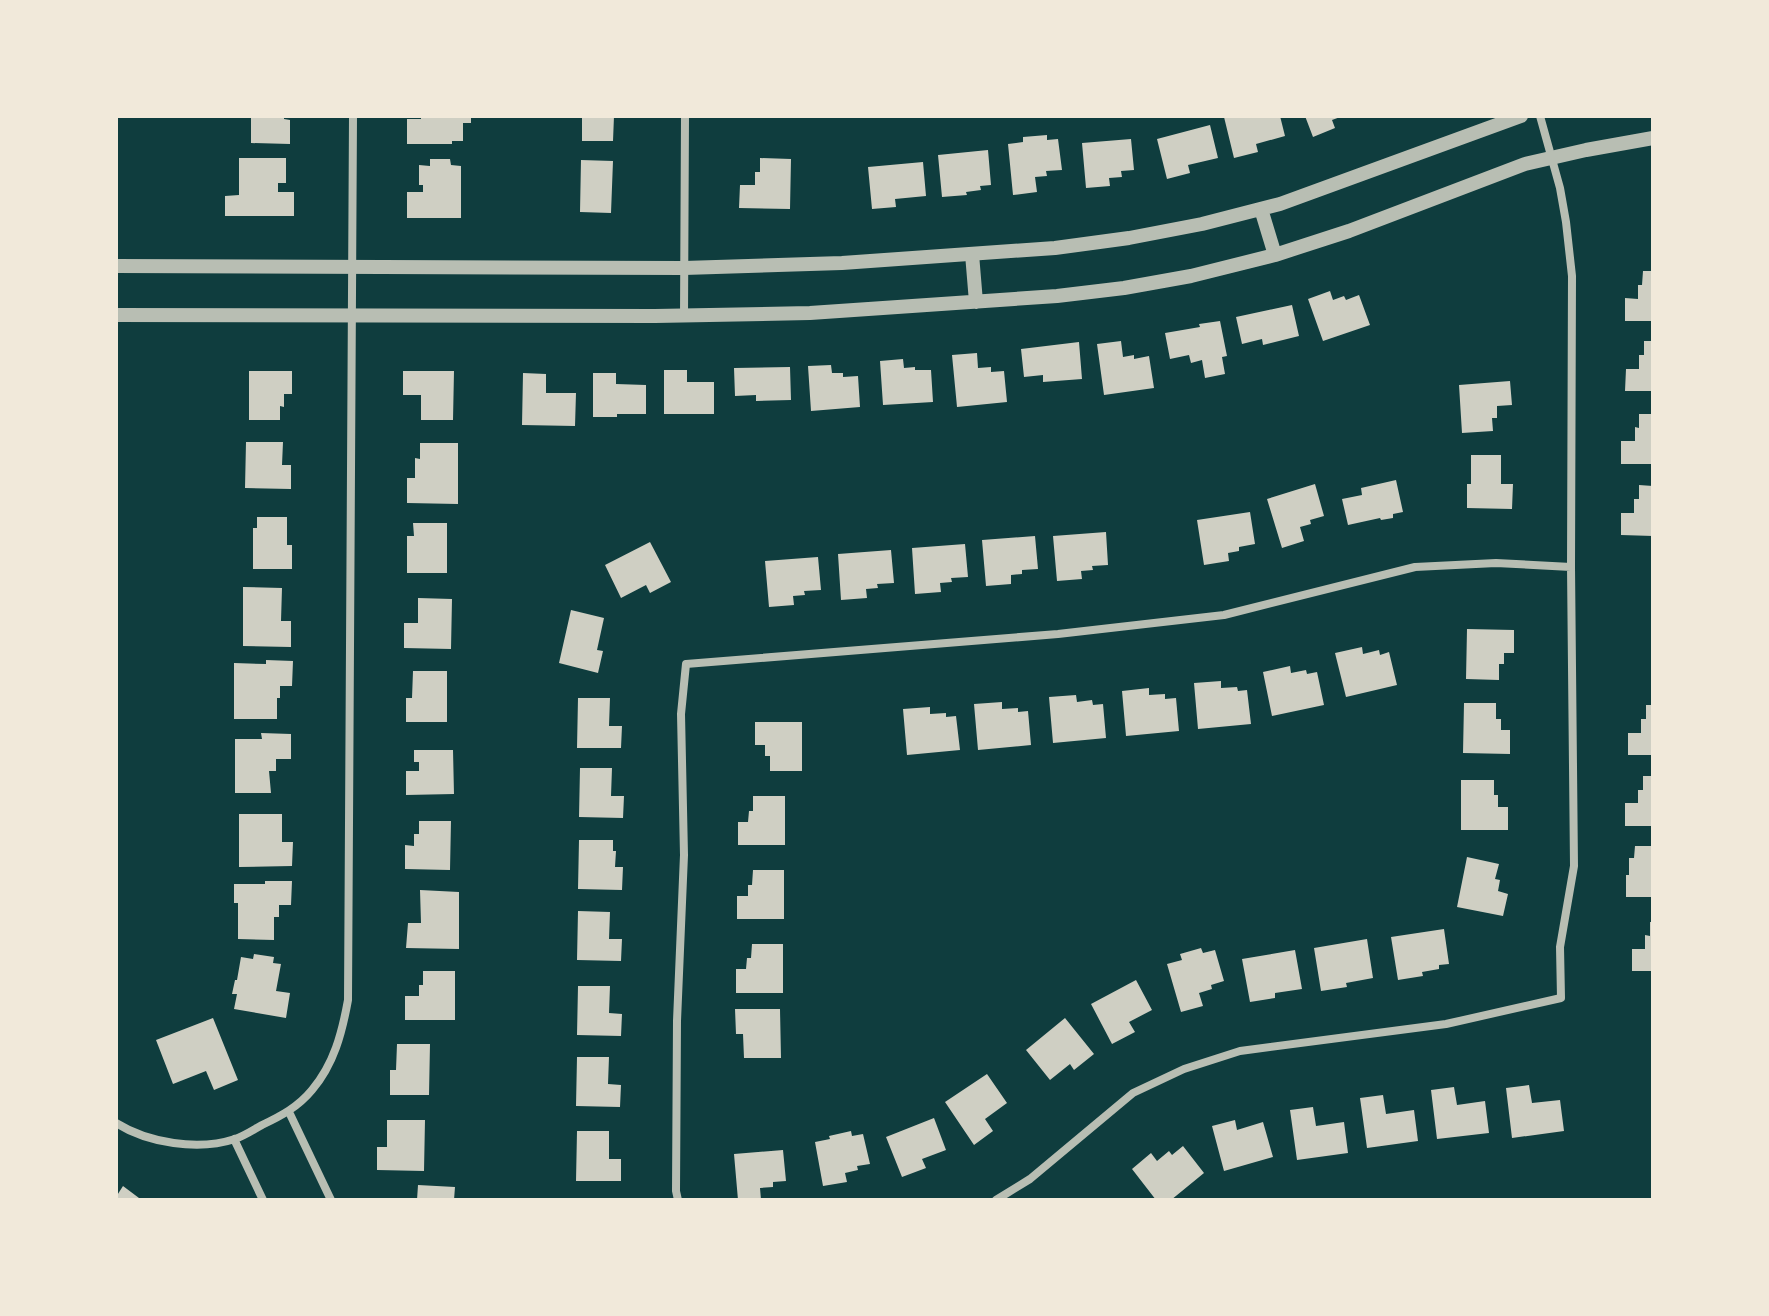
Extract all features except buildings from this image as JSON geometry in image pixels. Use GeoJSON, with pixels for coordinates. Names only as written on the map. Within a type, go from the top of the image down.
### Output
{"type":"FeatureCollection","features":[{"type":"Feature","properties":{"kind":"street"},"geometry":{"type":"LineString","coordinates":[[116,1123],[129,1131],[178,1144],[234,1139],[289,1112],[312,1090],[330,1064],[342,1033],[348,1000],[353,116]]}},
{"type":"Feature","properties":{"kind":"street"},"geometry":{"type":"LineString","coordinates":[[684,316],[685,116]]}},
{"type":"Feature","properties":{"kind":"street"},"geometry":{"type":"LineString","coordinates":[[116,266],[684,268],[842,263],[1055,248],[1202,224],[1280,204],[1521,116]]}},
{"type":"Feature","properties":{"kind":"street"},"geometry":{"type":"LineString","coordinates":[[996,1200],[1030,1179],[1133,1093],[1184,1069],[1240,1051],[1446,1024],[1561,998],[1560,947],[1574,866],[1572,276],[1566,222],[1540,116]]}},
{"type":"Feature","properties":{"kind":"street"},"geometry":{"type":"LineString","coordinates":[[116,315],[684,316],[810,313],[1057,296],[1191,276],[1275,255],[1349,231],[1525,164],[1653,138]]}},
{"type":"Feature","properties":{"kind":"street"},"geometry":{"type":"LineString","coordinates":[[1261,209],[1275,255]]}},
{"type":"Feature","properties":{"kind":"street"},"geometry":{"type":"LineString","coordinates":[[972,254],[976,302]]}},
{"type":"Feature","properties":{"kind":"street"},"geometry":{"type":"LineString","coordinates":[[678,1200],[677,1021],[684,855],[681,714],[686,664],[1058,634],[1224,615],[1415,567],[1496,563],[1571,567]]}},
{"type":"Feature","properties":{"kind":"street"},"geometry":{"type":"LineString","coordinates":[[289,1112],[331,1200]]}},
{"type":"Feature","properties":{"kind":"street"},"geometry":{"type":"LineString","coordinates":[[234,1139],[263,1200]]}}]}
